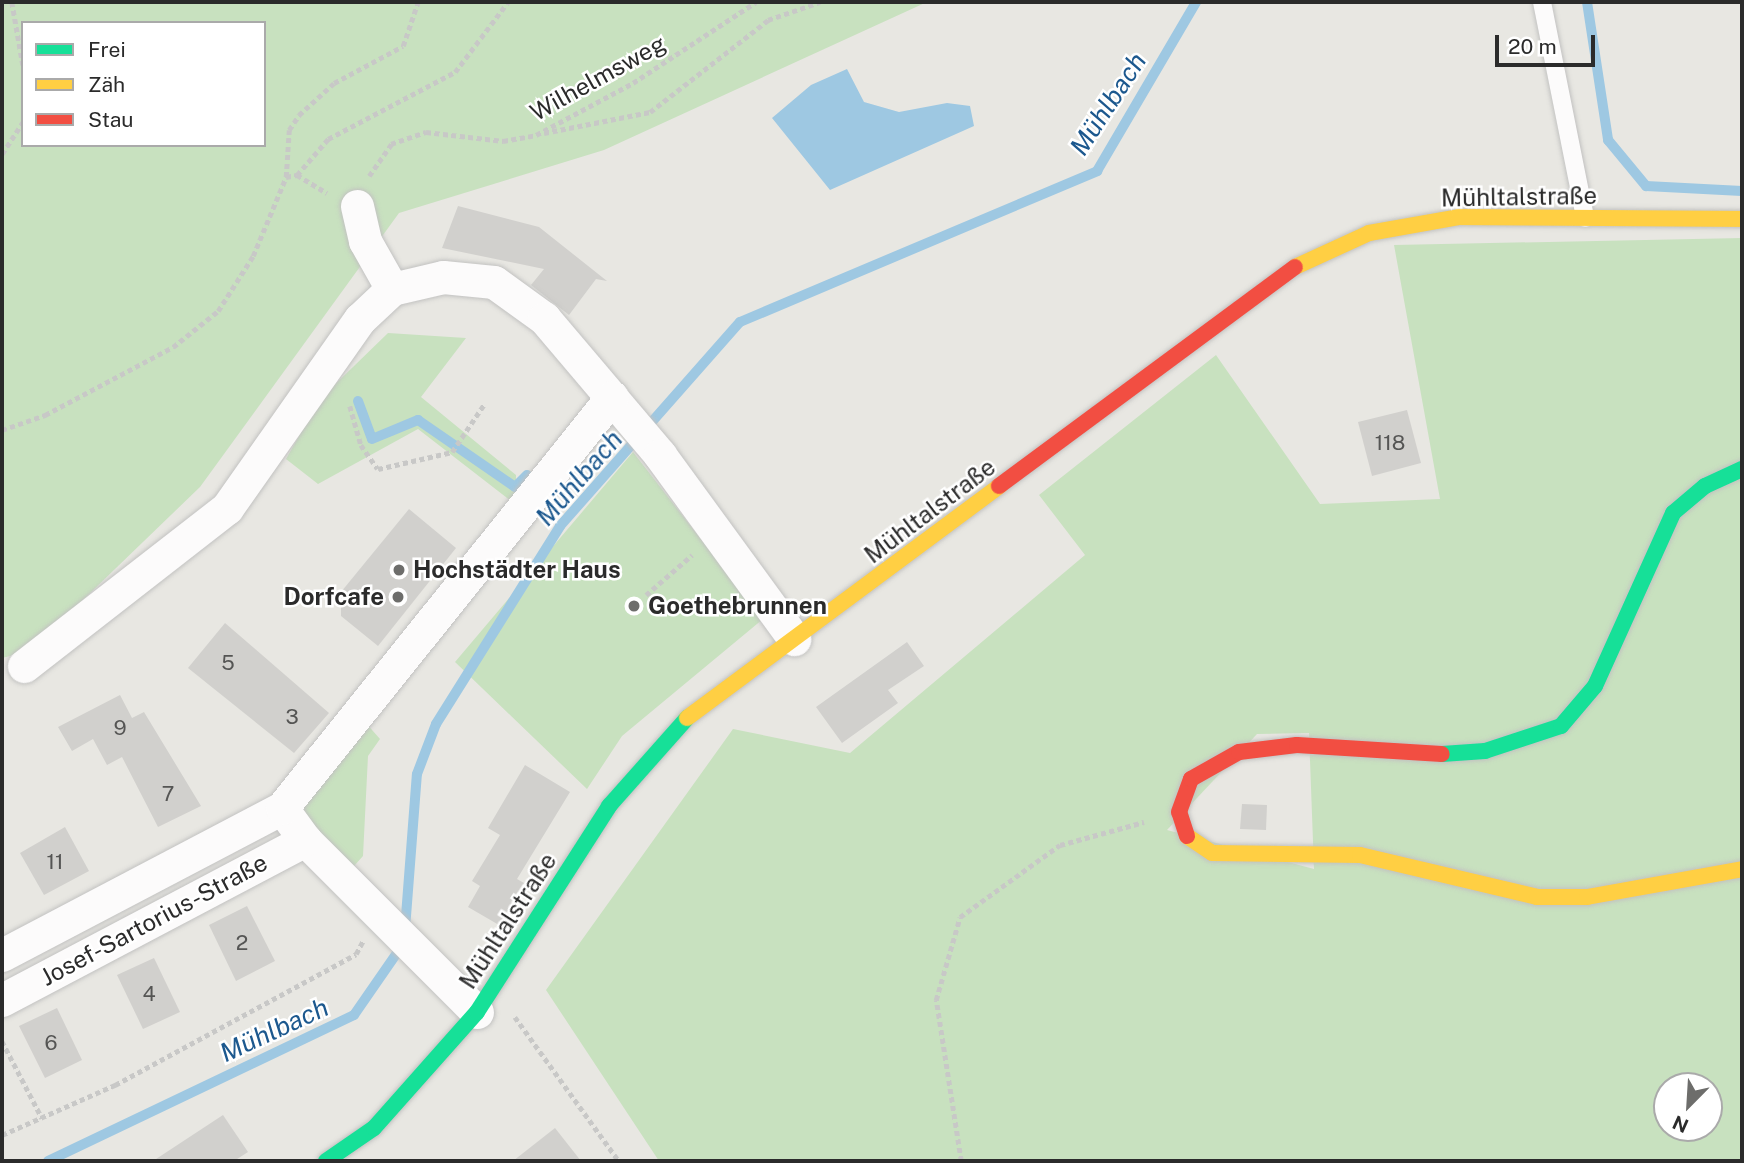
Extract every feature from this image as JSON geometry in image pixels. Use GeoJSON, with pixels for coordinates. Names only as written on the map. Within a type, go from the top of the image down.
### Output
{"type":"FeatureCollection","features":[{"type":"Feature","properties":{"kind":"main road","name":"Mühltalstraße"},"geometry":{"type":"LineString","coordinates":[[326,1161],[374,1128],[486,1000],[644,757],[794,639],[1324,250],[1369,233],[1445,219],[1742,219]]}},
{"type":"Feature","properties":{"kind":"main road"},"geometry":{"type":"LineString","coordinates":[[1742,469],[1705,486],[1673,513],[1595,687],[1561,726],[1485,751],[1427,755],[1297,745],[1239,752],[1191,779],[1179,812],[1188,838],[1212,853],[1360,855],[1537,897],[1587,897],[1742,869]]}},
{"type":"Feature","properties":{"kind":"street"},"geometry":{"type":"LineString","coordinates":[[357,206],[365,241],[392,289]]}},
{"type":"Feature","properties":{"kind":"street"},"geometry":{"type":"LineString","coordinates":[[24,666],[226,508],[360,319],[392,289],[443,277],[494,282],[544,318],[660,455],[794,639]]}},
{"type":"Feature","properties":{"kind":"street","name":"Josef-Sartorius-Straße"},"geometry":{"type":"LineString","coordinates":[[2,955],[282,808],[612,397]]}},
{"type":"Feature","properties":{"kind":"street"},"geometry":{"type":"LineString","coordinates":[[282,808],[305,840],[383,913],[421,953],[486,1000]]}},
{"type":"Feature","properties":{"kind":"street","name":"Josef-Sartorius-Straße"},"geometry":{"type":"LineString","coordinates":[[2,1000],[305,840]]}},
{"type":"Feature","properties":{"kind":"lane"},"geometry":{"type":"LineString","coordinates":[[1542,2],[1575,144],[1585,218]]}},
{"type":"Feature","properties":{"kind":"path"},"geometry":{"type":"LineString","coordinates":[[12,2],[21,54]]}},
{"type":"Feature","properties":{"kind":"path"},"geometry":{"type":"LineString","coordinates":[[2,430],[45,415],[173,347],[218,311],[253,256],[286,177],[289,130],[299,115],[343,78],[403,46],[418,2]]}},
{"type":"Feature","properties":{"kind":"path"},"geometry":{"type":"LineString","coordinates":[[297,175],[328,139],[455,72],[508,2]]}},
{"type":"Feature","properties":{"kind":"path","name":"Wilhelmsweg"},"geometry":{"type":"LineString","coordinates":[[357,206],[391,144],[426,132],[503,141],[536,135],[634,83],[756,2]]}},
{"type":"Feature","properties":{"kind":"path"},"geometry":{"type":"LineString","coordinates":[[536,135],[650,112],[768,20],[820,2]]}},
{"type":"Feature","properties":{"kind":"path"},"geometry":{"type":"LineString","coordinates":[[2,155],[21,125]]}},
{"type":"Feature","properties":{"kind":"path"},"geometry":{"type":"LineString","coordinates":[[286,177],[297,175],[357,206]]}},
{"type":"Feature","properties":{"kind":"path"},"geometry":{"type":"LineString","coordinates":[[351,406],[361,445],[378,469],[452,452],[485,402]]}},
{"type":"Feature","properties":{"kind":"path"},"geometry":{"type":"LineString","coordinates":[[646,595],[717,534]]}},
{"type":"Feature","properties":{"kind":"path"},"geometry":{"type":"LineString","coordinates":[[961,1161],[936,1000],[960,917],[1060,845],[1179,812]]}},
{"type":"Feature","properties":{"kind":"path"},"geometry":{"type":"LineString","coordinates":[[2,1135],[42,1118],[356,954],[383,913]]}},
{"type":"Feature","properties":{"kind":"path"},"geometry":{"type":"LineString","coordinates":[[486,1000],[619,1161]]}},
{"type":"Feature","properties":{"kind":"path"},"geometry":{"type":"LineString","coordinates":[[2,1041],[42,1118]]}},
{"type":"Feature","properties":{"kind":"green space"},"geometry":{"type":"Polygon","coordinates":[[[2,2],[927,2],[604,150],[399,213],[200,487],[30,651],[2,658],[2,2]]]}},
{"type":"Feature","properties":{"kind":"green space"},"geometry":{"type":"Polygon","coordinates":[[[1742,238],[1742,1161],[659,1161],[546,990],[733,729],[850,753],[1085,555],[1039,495],[1216,355],[1320,504],[1440,499],[1394,245],[1742,238]],[[1309,733],[1257,734],[1167,830],[1314,869],[1309,733]]]}},
{"type":"Feature","properties":{"kind":"green space"},"geometry":{"type":"Polygon","coordinates":[[[388,333],[466,338],[421,397],[516,475],[516,505],[418,429],[318,484],[286,459],[320,399],[388,333]]]}},
{"type":"Feature","properties":{"kind":"green space"},"geometry":{"type":"Polygon","coordinates":[[[633,452],[763,619],[622,736],[587,789],[455,662],[633,452]]]}},
{"type":"Feature","properties":{"kind":"green space"},"geometry":{"type":"Polygon","coordinates":[[[365,722],[380,739],[368,756],[363,856],[354,866],[302,818],[297,802],[365,722]]]}},
{"type":"Feature","properties":{"kind":"water"},"geometry":{"type":"Polygon","coordinates":[[[847,69],[864,102],[899,112],[947,103],[970,106],[974,126],[830,190],[772,118],[811,85],[847,69]]]}},
{"type":"Feature","properties":{"kind":"building"},"geometry":{"type":"Polygon","coordinates":[[[458,206],[539,227],[607,281],[596,279],[569,315],[531,285],[544,269],[442,248],[458,206]]]}},
{"type":"Feature","properties":{"kind":"building"},"geometry":{"type":"Polygon","coordinates":[[[1407,410],[1421,463],[1372,476],[1358,422],[1407,410]]]}},
{"type":"Feature","properties":{"kind":"building","name":"Hochstädter Haus"},"geometry":{"type":"Polygon","coordinates":[[[409,509],[456,548],[378,646],[341,616],[341,592],[409,509]]]}},
{"type":"Feature","properties":{"kind":"building"},"geometry":{"type":"Polygon","coordinates":[[[225,623],[329,713],[294,753],[188,668],[225,623]]]}},
{"type":"Feature","properties":{"kind":"building"},"geometry":{"type":"Polygon","coordinates":[[[907,642],[924,666],[888,690],[898,703],[842,743],[816,707],[907,642]]]}},
{"type":"Feature","properties":{"kind":"building"},"geometry":{"type":"Polygon","coordinates":[[[120,695],[132,718],[144,712],[201,806],[158,827],[122,757],[107,765],[93,739],[72,751],[58,727],[120,695]]]}},
{"type":"Feature","properties":{"kind":"building"},"geometry":{"type":"Polygon","coordinates":[[[525,765],[570,792],[517,879],[524,883],[499,925],[468,907],[480,886],[472,881],[500,835],[488,828],[525,765]]]}},
{"type":"Feature","properties":{"kind":"building"},"geometry":{"type":"Polygon","coordinates":[[[1242,804],[1267,805],[1266,830],[1240,829],[1242,804]]]}},
{"type":"Feature","properties":{"kind":"building"},"geometry":{"type":"Polygon","coordinates":[[[65,827],[89,871],[44,895],[20,853],[65,827]]]}},
{"type":"Feature","properties":{"kind":"building"},"geometry":{"type":"Polygon","coordinates":[[[247,906],[275,961],[236,981],[209,925],[247,906]]]}},
{"type":"Feature","properties":{"kind":"building"},"geometry":{"type":"Polygon","coordinates":[[[154,958],[180,1012],[143,1029],[117,975],[154,958]]]}},
{"type":"Feature","properties":{"kind":"building"},"geometry":{"type":"Polygon","coordinates":[[[57,1008],[82,1060],[45,1078],[19,1026],[57,1008]]]}},
{"type":"Feature","properties":{"kind":"building"},"geometry":{"type":"Polygon","coordinates":[[[223,1115],[248,1152],[234,1161],[153,1161],[223,1115]]]}},
{"type":"Feature","properties":{"kind":"building"},"geometry":{"type":"Polygon","coordinates":[[[555,1128],[581,1161],[513,1161],[555,1128]]]}},
{"type":"Feature","properties":{"kind":"waterway","name":"Mühlbach"},"geometry":{"type":"LineString","coordinates":[[405,929],[417,774],[436,724],[560,526],[740,322],[1097,171],[1196,2]]}},
{"type":"Feature","properties":{"kind":"waterway","name":"Mühlbach"},"geometry":{"type":"LineString","coordinates":[[1587,2],[1608,140],[1646,186],[1742,191]]}},
{"type":"Feature","properties":{"kind":"waterway"},"geometry":{"type":"LineString","coordinates":[[358,401],[372,439],[418,420],[515,487],[527,475]]}},
{"type":"Feature","properties":{"kind":"waterway","name":"Mühlbach"},"geometry":{"type":"LineString","coordinates":[[48,1161],[354,1015],[401,947]]}},
{"type":"Feature","properties":{"kind":"traffic: fast"},"geometry":{"type":"LineString","coordinates":[[1442,754],[1485,751],[1561,726],[1595,686],[1673,513],[1705,486],[1742,469]]}},
{"type":"Feature","properties":{"kind":"traffic: fast"},"geometry":{"type":"LineString","coordinates":[[326,1161],[374,1128],[477,1012],[609,806],[687,718]]}},
{"type":"Feature","properties":{"kind":"traffic: slow"},"geometry":{"type":"LineString","coordinates":[[1295,267],[1369,233],[1459,217],[1742,219]]}},
{"type":"Feature","properties":{"kind":"traffic: slow"},"geometry":{"type":"LineString","coordinates":[[687,718],[999,486]]}},
{"type":"Feature","properties":{"kind":"traffic: slow"},"geometry":{"type":"LineString","coordinates":[[1187,836],[1212,853],[1360,855],[1537,897],[1587,897],[1742,869]]}},
{"type":"Feature","properties":{"kind":"traffic: jam"},"geometry":{"type":"LineString","coordinates":[[999,486],[1295,267]]}},
{"type":"Feature","properties":{"kind":"traffic: jam"},"geometry":{"type":"LineString","coordinates":[[1187,836],[1179,812],[1191,779],[1239,752],[1297,745],[1442,754]]}},
{"type":"Feature","properties":{"kind":"place","name":"Hochstädter Haus"},"geometry":{"type":"Point","coordinates":[399,570]}},
{"type":"Feature","properties":{"kind":"place","name":"Dorfcafe"},"geometry":{"type":"Point","coordinates":[398,597]}},
{"type":"Feature","properties":{"kind":"place","name":"Goethebrunnen"},"geometry":{"type":"Point","coordinates":[634,606]}}]}
